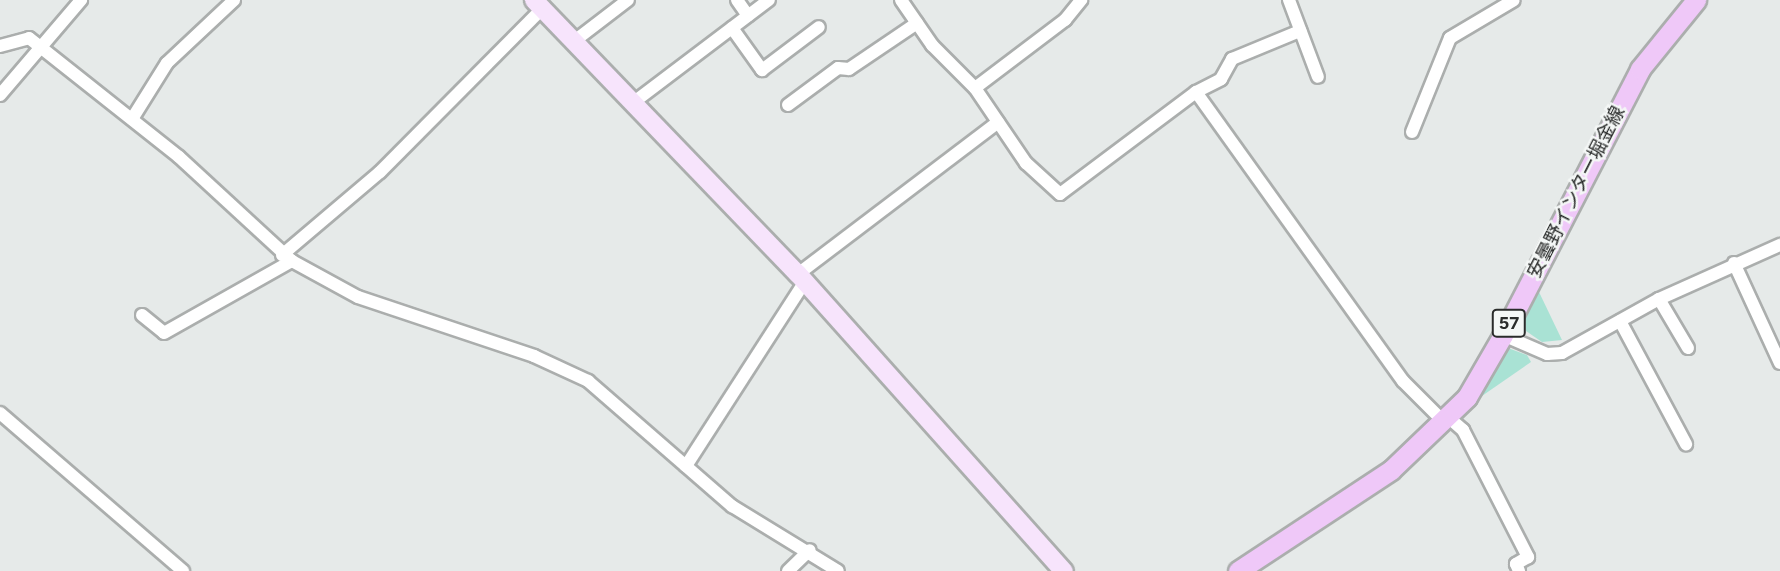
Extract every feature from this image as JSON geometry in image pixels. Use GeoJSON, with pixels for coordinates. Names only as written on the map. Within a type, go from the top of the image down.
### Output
{"type":"FeatureCollection","features":[{"type":"Feature","properties":{"kind":"main road","name":"安曇野インター堀金線"},"geometry":{"type":"LineString","coordinates":[[1238,571],[1391,470],[1446,420],[1466,397],[1503,335],[1640,69],[1696,0]]}},
{"type":"Feature","properties":{"kind":"street"},"geometry":{"type":"LineString","coordinates":[[0,95],[39,46],[81,0]]}},
{"type":"Feature","properties":{"kind":"street"},"geometry":{"type":"LineString","coordinates":[[132,119],[167,63],[234,0]]}},
{"type":"Feature","properties":{"kind":"street"},"geometry":{"type":"LineString","coordinates":[[573,41],[628,0]]}},
{"type":"Feature","properties":{"kind":"street"},"geometry":{"type":"LineString","coordinates":[[737,0],[748,16]]}},
{"type":"Feature","properties":{"kind":"street"},"geometry":{"type":"LineString","coordinates":[[634,102],[769,0]]}},
{"type":"Feature","properties":{"kind":"street"},"geometry":{"type":"LineString","coordinates":[[901,0],[917,23],[975,88],[1026,163],[1060,194],[1196,92],[1220,79],[1232,60],[1300,31]]}},
{"type":"Feature","properties":{"kind":"street"},"geometry":{"type":"LineString","coordinates":[[975,88],[1065,20],[1081,0]]}},
{"type":"Feature","properties":{"kind":"street"},"geometry":{"type":"LineString","coordinates":[[1289,0],[1318,77]]}},
{"type":"Feature","properties":{"kind":"street"},"geometry":{"type":"LineString","coordinates":[[1412,132],[1450,38],[1514,0]]}},
{"type":"Feature","properties":{"kind":"street"},"geometry":{"type":"LineString","coordinates":[[142,315],[164,333],[287,258],[380,172],[538,4],[801,278],[1064,571]]}},
{"type":"Feature","properties":{"kind":"street"},"geometry":{"type":"LineString","coordinates":[[788,105],[838,68],[849,69],[917,23]]}},
{"type":"Feature","properties":{"kind":"street"},"geometry":{"type":"LineString","coordinates":[[732,29],[762,70],[819,27]]}},
{"type":"Feature","properties":{"kind":"street"},"geometry":{"type":"LineString","coordinates":[[0,46],[22,38],[39,46],[132,119],[287,258],[358,297],[534,356],[588,381],[732,506],[810,550],[838,571]]}},
{"type":"Feature","properties":{"kind":"street"},"geometry":{"type":"LineString","coordinates":[[1196,92],[1403,381],[1446,420],[1463,430],[1528,557],[1516,564],[1519,571]]}},
{"type":"Feature","properties":{"kind":"street"},"geometry":{"type":"LineString","coordinates":[[686,466],[801,278],[998,122]]}},
{"type":"Feature","properties":{"kind":"street"},"geometry":{"type":"LineString","coordinates":[[1503,335],[1547,354],[1562,353],[1659,299],[1734,263],[1780,245]]}},
{"type":"Feature","properties":{"kind":"street"},"geometry":{"type":"LineString","coordinates":[[1734,263],[1780,363]]}},
{"type":"Feature","properties":{"kind":"street"},"geometry":{"type":"LineString","coordinates":[[1659,299],[1688,348]]}},
{"type":"Feature","properties":{"kind":"street"},"geometry":{"type":"LineString","coordinates":[[1620,321],[1686,444]]}},
{"type":"Feature","properties":{"kind":"street"},"geometry":{"type":"LineString","coordinates":[[0,413],[183,571]]}},
{"type":"Feature","properties":{"kind":"street"},"geometry":{"type":"LineString","coordinates":[[788,571],[810,550]]}},
{"type":"Feature","properties":{"kind":"green space"},"geometry":{"type":"Polygon","coordinates":[[[1539,292],[1562,340],[1542,342],[1526,331],[1525,315],[1539,292]]]}},
{"type":"Feature","properties":{"kind":"green space"},"geometry":{"type":"Polygon","coordinates":[[[1508,348],[1527,355],[1531,362],[1479,398],[1508,348]]]}}]}
